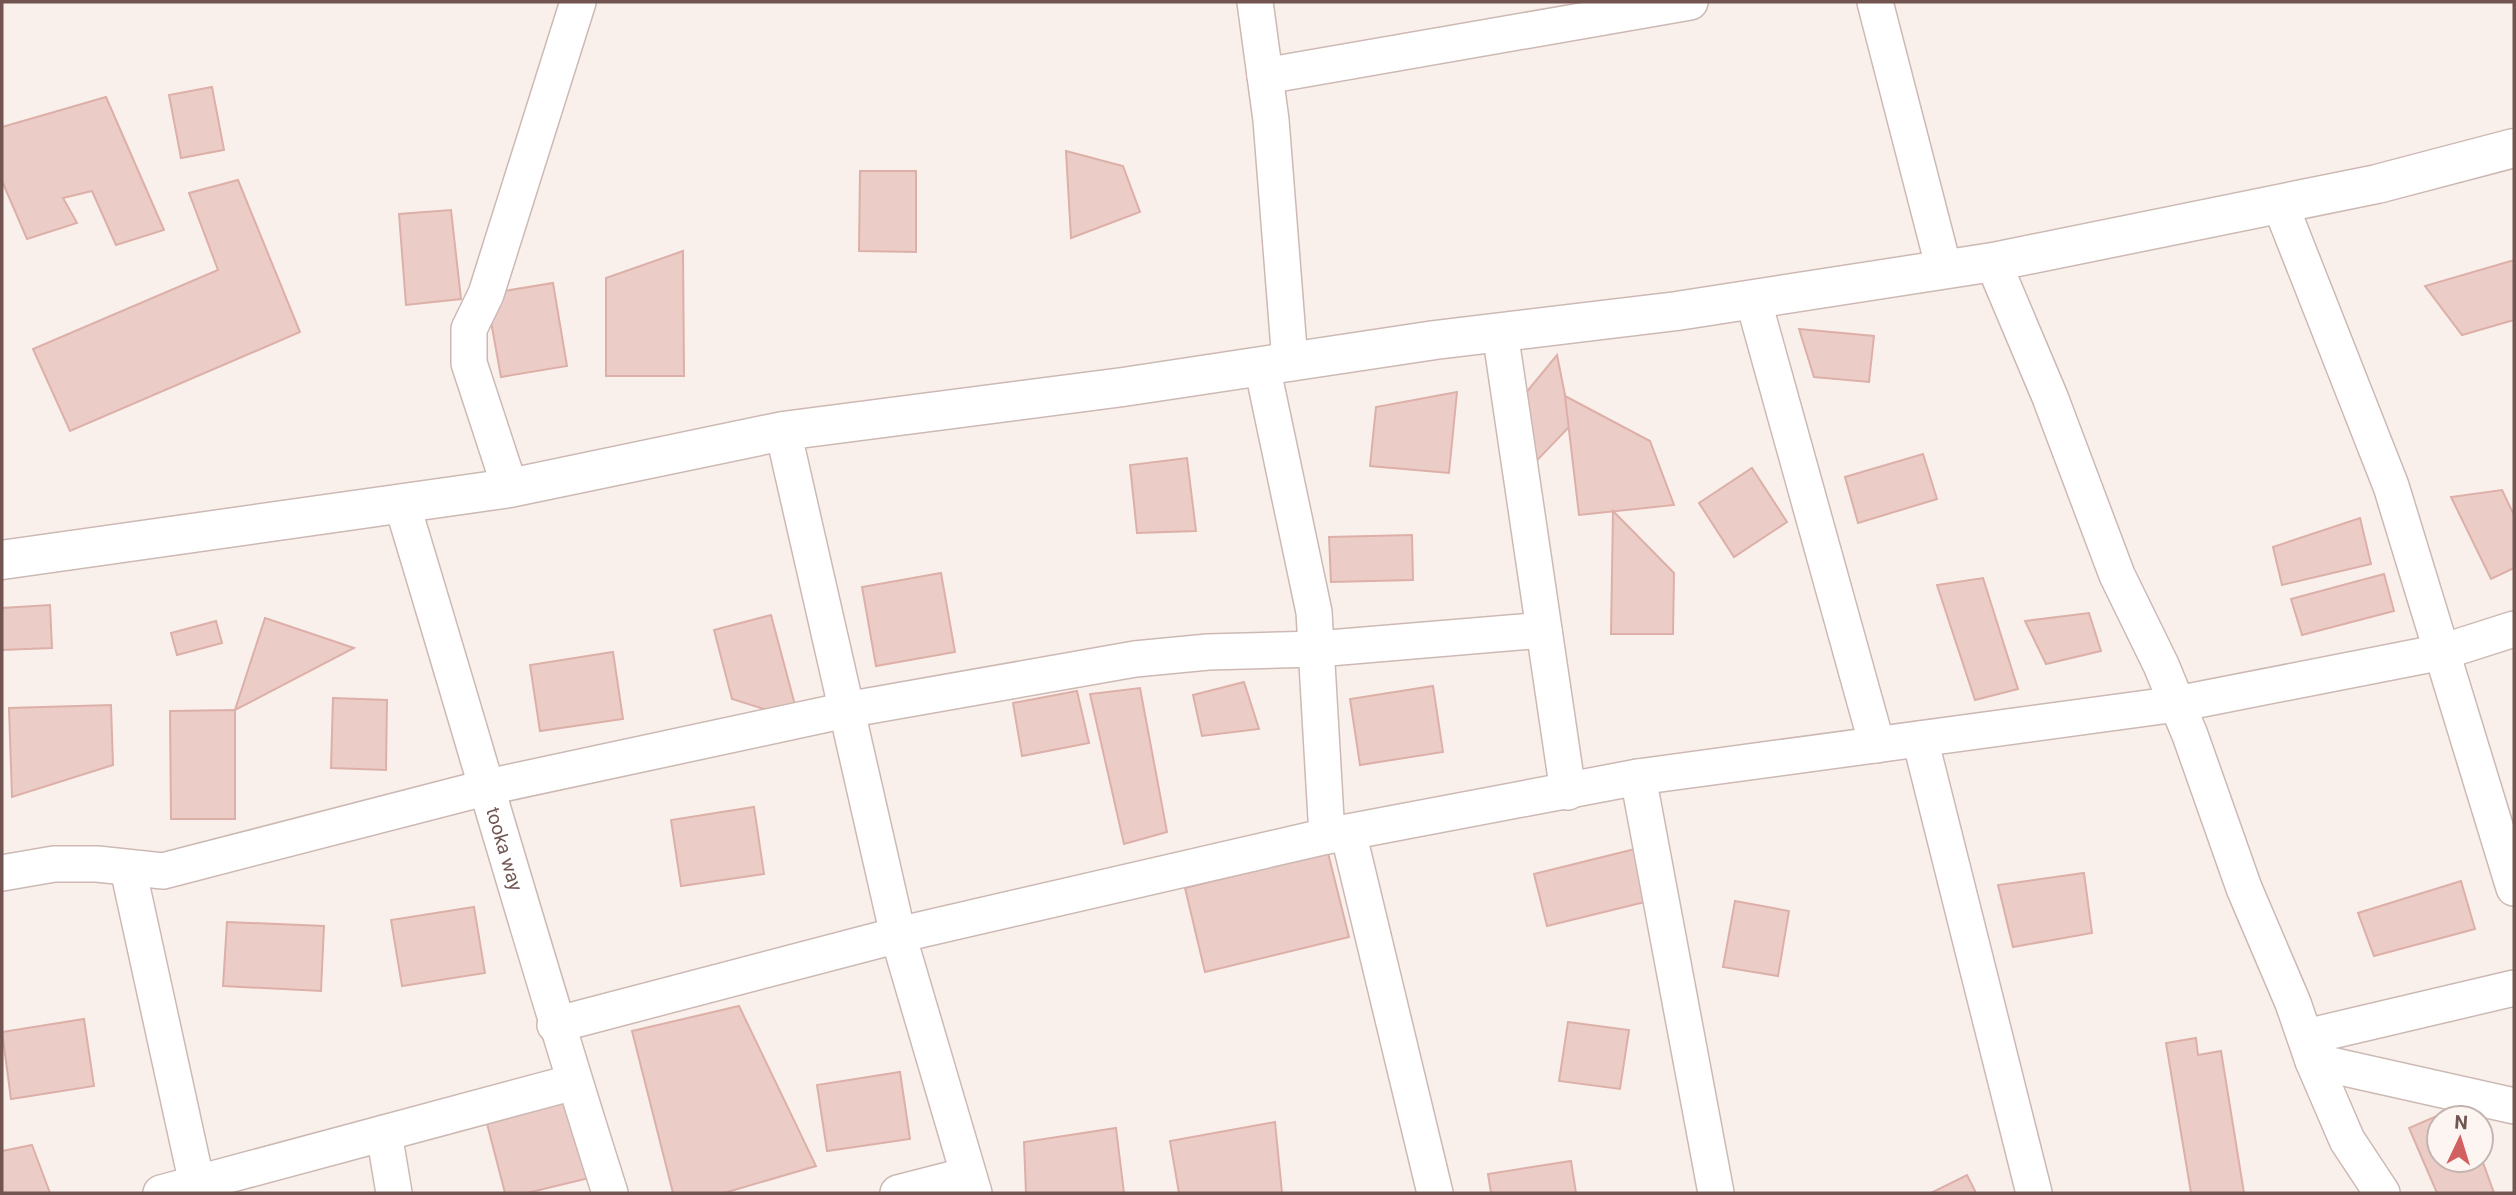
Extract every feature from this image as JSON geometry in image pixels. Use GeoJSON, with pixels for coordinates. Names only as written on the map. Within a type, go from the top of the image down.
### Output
{"type":"FeatureCollection","features":[{"type":"Feature","properties":{"kind":"street"},"geometry":{"type":"LineString","coordinates":[[510,488],[468,363],[469,329],[486,294],[578,2]]}},
{"type":"Feature","properties":{"kind":"street"},"geometry":{"type":"LineString","coordinates":[[1255,2],[1272,120],[1276,364],[1314,612],[1337,834],[1435,1193]]}},
{"type":"Feature","properties":{"kind":"street"},"geometry":{"type":"LineString","coordinates":[[1265,76],[1690,2]]}},
{"type":"Feature","properties":{"kind":"street"},"geometry":{"type":"LineString","coordinates":[[1875,2],[1944,269]]}},
{"type":"Feature","properties":{"kind":"street"},"geometry":{"type":"LineString","coordinates":[[2,560],[510,488],[783,431],[1753,299],[1993,262],[2377,184],[2514,148]]}},
{"type":"Feature","properties":{"kind":"street"},"geometry":{"type":"LineString","coordinates":[[2280,204],[2391,486],[2514,888]]}},
{"type":"Feature","properties":{"kind":"street"},"geometry":{"type":"LineString","coordinates":[[1993,262],[2050,397],[2117,575],[2177,704],[2244,888],[2347,1140],[2382,1193]]}},
{"type":"Feature","properties":{"kind":"street"},"geometry":{"type":"LineString","coordinates":[[1753,299],[1877,745]]}},
{"type":"Feature","properties":{"kind":"street"},"geometry":{"type":"LineString","coordinates":[[1500,332],[1568,792]]}},
{"type":"Feature","properties":{"kind":"street"},"geometry":{"type":"LineString","coordinates":[[783,431],[898,935],[971,1184],[898,1193]]}},
{"type":"Feature","properties":{"kind":"street","name":"tooka way"},"geometry":{"type":"LineString","coordinates":[[402,504],[488,787],[555,1025],[610,1193]]}},
{"type":"Feature","properties":{"kind":"street"},"geometry":{"type":"LineString","coordinates":[[555,1025],[898,935],[1337,834],[1638,777],[2177,704],[2442,652],[2514,629]]}},
{"type":"Feature","properties":{"kind":"street"},"geometry":{"type":"LineString","coordinates":[[2,873],[54,864],[97,864],[163,871],[488,787],[846,710],[1135,659],[1209,652],[1317,649],[1544,630]]}},
{"type":"Feature","properties":{"kind":"street"},"geometry":{"type":"LineString","coordinates":[[1920,739],[2034,1193]]}},
{"type":"Feature","properties":{"kind":"street"},"geometry":{"type":"LineString","coordinates":[[1638,777],[1716,1193]]}},
{"type":"Feature","properties":{"kind":"street"},"geometry":{"type":"LineString","coordinates":[[128,869],[197,1184]]}},
{"type":"Feature","properties":{"kind":"street"},"geometry":{"type":"LineString","coordinates":[[2309,1049],[2514,988]]}},
{"type":"Feature","properties":{"kind":"street"},"geometry":{"type":"LineString","coordinates":[[2309,1049],[2514,1105]]}},
{"type":"Feature","properties":{"kind":"street"},"geometry":{"type":"LineString","coordinates":[[162,1193],[574,1082]]}},
{"type":"Feature","properties":{"kind":"street"},"geometry":{"type":"LineString","coordinates":[[384,1133],[394,1193]]}},
{"type":"Feature","properties":{"kind":"building"},"geometry":{"type":"Polygon","coordinates":[[[212,87],[224,150],[181,158],[169,95],[212,87]]]}},
{"type":"Feature","properties":{"kind":"building"},"geometry":{"type":"Polygon","coordinates":[[[106,97],[164,230],[116,245],[92,191],[63,198],[77,223],[27,239],[2,181],[2,127],[106,97]]]}},
{"type":"Feature","properties":{"kind":"building"},"geometry":{"type":"Polygon","coordinates":[[[1066,151],[1123,166],[1140,212],[1071,238],[1066,151]]]}},
{"type":"Feature","properties":{"kind":"building"},"geometry":{"type":"Polygon","coordinates":[[[860,171],[916,171],[916,252],[859,251],[860,171]]]}},
{"type":"Feature","properties":{"kind":"building"},"geometry":{"type":"Polygon","coordinates":[[[238,180],[300,332],[70,431],[33,349],[218,270],[189,193],[238,180]]]}},
{"type":"Feature","properties":{"kind":"building"},"geometry":{"type":"Polygon","coordinates":[[[451,210],[461,299],[406,305],[399,214],[451,210]]]}},
{"type":"Feature","properties":{"kind":"building"},"geometry":{"type":"Polygon","coordinates":[[[683,251],[684,376],[606,376],[606,278],[683,251]]]}},
{"type":"Feature","properties":{"kind":"building"},"geometry":{"type":"Polygon","coordinates":[[[2514,260],[2514,320],[2462,335],[2425,286],[2514,260]]]}},
{"type":"Feature","properties":{"kind":"building"},"geometry":{"type":"Polygon","coordinates":[[[553,283],[567,366],[501,377],[486,294],[553,283]]]}},
{"type":"Feature","properties":{"kind":"building"},"geometry":{"type":"Polygon","coordinates":[[[1799,329],[1874,336],[1869,382],[1814,377],[1799,329]]]}},
{"type":"Feature","properties":{"kind":"building"},"geometry":{"type":"Polygon","coordinates":[[[1557,355],[1571,425],[1521,477],[1511,411],[1557,355]]]}},
{"type":"Feature","properties":{"kind":"building"},"geometry":{"type":"Polygon","coordinates":[[[1457,392],[1449,473],[1370,466],[1376,407],[1457,392]]]}},
{"type":"Feature","properties":{"kind":"building"},"geometry":{"type":"Polygon","coordinates":[[[1565,396],[1650,441],[1674,505],[1579,515],[1565,396]]]}},
{"type":"Feature","properties":{"kind":"building"},"geometry":{"type":"Polygon","coordinates":[[[1923,454],[1937,499],[1858,523],[1845,477],[1923,454]]]}},
{"type":"Feature","properties":{"kind":"building"},"geometry":{"type":"Polygon","coordinates":[[[1187,458],[1196,531],[1137,533],[1130,465],[1187,458]]]}},
{"type":"Feature","properties":{"kind":"building"},"geometry":{"type":"Polygon","coordinates":[[[1752,468],[1787,522],[1734,557],[1699,503],[1752,468]]]}},
{"type":"Feature","properties":{"kind":"building"},"geometry":{"type":"Polygon","coordinates":[[[2502,490],[2514,515],[2514,568],[2491,579],[2451,497],[2502,490]]]}},
{"type":"Feature","properties":{"kind":"building"},"geometry":{"type":"Polygon","coordinates":[[[1613,511],[1674,573],[1673,634],[1611,634],[1613,511]]]}},
{"type":"Feature","properties":{"kind":"building"},"geometry":{"type":"Polygon","coordinates":[[[2360,518],[2371,564],[2282,585],[2273,547],[2360,518]]]}},
{"type":"Feature","properties":{"kind":"building"},"geometry":{"type":"Polygon","coordinates":[[[1412,535],[1413,580],[1331,582],[1329,537],[1412,535]]]}},
{"type":"Feature","properties":{"kind":"building"},"geometry":{"type":"Polygon","coordinates":[[[941,573],[955,652],[876,666],[862,587],[941,573]]]}},
{"type":"Feature","properties":{"kind":"building"},"geometry":{"type":"Polygon","coordinates":[[[2384,574],[2394,611],[2302,635],[2291,599],[2384,574]]]}},
{"type":"Feature","properties":{"kind":"building"},"geometry":{"type":"Polygon","coordinates":[[[1983,578],[2018,689],[1975,700],[1937,585],[1983,578]]]}},
{"type":"Feature","properties":{"kind":"building"},"geometry":{"type":"Polygon","coordinates":[[[50,605],[52,648],[2,650],[2,608],[50,605]]]}},
{"type":"Feature","properties":{"kind":"building"},"geometry":{"type":"Polygon","coordinates":[[[2089,613],[2101,651],[2046,664],[2025,621],[2089,613]]]}},
{"type":"Feature","properties":{"kind":"building"},"geometry":{"type":"Polygon","coordinates":[[[771,615],[799,720],[732,699],[714,630],[771,615]]]}},
{"type":"Feature","properties":{"kind":"building"},"geometry":{"type":"Polygon","coordinates":[[[265,618],[354,648],[235,710],[265,618]]]}},
{"type":"Feature","properties":{"kind":"building"},"geometry":{"type":"Polygon","coordinates":[[[216,621],[222,643],[177,655],[171,633],[216,621]]]}},
{"type":"Feature","properties":{"kind":"building"},"geometry":{"type":"Polygon","coordinates":[[[613,652],[623,719],[540,731],[530,665],[613,652]]]}},
{"type":"Feature","properties":{"kind":"building"},"geometry":{"type":"Polygon","coordinates":[[[1244,682],[1259,729],[1202,736],[1193,695],[1244,682]]]}},
{"type":"Feature","properties":{"kind":"building"},"geometry":{"type":"Polygon","coordinates":[[[1433,686],[1443,752],[1360,765],[1350,699],[1433,686]]]}},
{"type":"Feature","properties":{"kind":"building"},"geometry":{"type":"Polygon","coordinates":[[[1140,688],[1167,832],[1124,844],[1090,694],[1140,688]]]}},
{"type":"Feature","properties":{"kind":"building"},"geometry":{"type":"Polygon","coordinates":[[[1077,691],[1089,743],[1022,756],[1013,703],[1077,691]]]}},
{"type":"Feature","properties":{"kind":"building"},"geometry":{"type":"Polygon","coordinates":[[[333,698],[387,700],[386,770],[331,768],[333,698]]]}},
{"type":"Feature","properties":{"kind":"building"},"geometry":{"type":"Polygon","coordinates":[[[111,705],[113,765],[12,797],[9,708],[111,705]]]}},
{"type":"Feature","properties":{"kind":"building"},"geometry":{"type":"Polygon","coordinates":[[[235,710],[235,819],[171,819],[170,711],[235,710]]]}},
{"type":"Feature","properties":{"kind":"building"},"geometry":{"type":"Polygon","coordinates":[[[754,807],[764,874],[681,886],[671,820],[754,807]]]}},
{"type":"Feature","properties":{"kind":"building"},"geometry":{"type":"Polygon","coordinates":[[[1639,848],[1653,900],[1547,926],[1534,874],[1639,848]]]}},
{"type":"Feature","properties":{"kind":"building"},"geometry":{"type":"Polygon","coordinates":[[[1328,853],[1349,937],[1205,972],[1185,888],[1328,853]]]}},
{"type":"Feature","properties":{"kind":"building"},"geometry":{"type":"Polygon","coordinates":[[[2084,873],[2092,933],[2013,947],[1998,885],[2084,873]]]}},
{"type":"Feature","properties":{"kind":"building"},"geometry":{"type":"Polygon","coordinates":[[[2461,881],[2475,929],[2374,956],[2358,913],[2461,881]]]}},
{"type":"Feature","properties":{"kind":"building"},"geometry":{"type":"Polygon","coordinates":[[[1735,901],[1789,911],[1778,976],[1723,967],[1735,901]]]}},
{"type":"Feature","properties":{"kind":"building"},"geometry":{"type":"Polygon","coordinates":[[[474,907],[485,973],[402,986],[391,920],[474,907]]]}},
{"type":"Feature","properties":{"kind":"building"},"geometry":{"type":"Polygon","coordinates":[[[227,922],[324,926],[321,991],[223,986],[227,922]]]}},
{"type":"Feature","properties":{"kind":"building"},"geometry":{"type":"Polygon","coordinates":[[[739,1006],[816,1166],[724,1193],[673,1193],[632,1031],[739,1006]]]}},
{"type":"Feature","properties":{"kind":"building"},"geometry":{"type":"Polygon","coordinates":[[[84,1019],[94,1086],[11,1099],[2,1032],[84,1019]]]}},
{"type":"Feature","properties":{"kind":"building"},"geometry":{"type":"Polygon","coordinates":[[[1568,1022],[1629,1030],[1620,1089],[1559,1081],[1568,1022]]]}},
{"type":"Feature","properties":{"kind":"building"},"geometry":{"type":"Polygon","coordinates":[[[2196,1038],[2198,1055],[2221,1051],[2244,1193],[2191,1193],[2166,1043],[2196,1038]]]}},
{"type":"Feature","properties":{"kind":"building"},"geometry":{"type":"Polygon","coordinates":[[[900,1072],[910,1139],[827,1151],[817,1085],[900,1072]]]}},
{"type":"Feature","properties":{"kind":"building"},"geometry":{"type":"Polygon","coordinates":[[[567,1095],[589,1178],[527,1193],[505,1193],[485,1116],[567,1095]]]}},
{"type":"Feature","properties":{"kind":"building"},"geometry":{"type":"Polygon","coordinates":[[[2425,1121],[2425,1165],[2409,1128],[2425,1121]]]}},
{"type":"Feature","properties":{"kind":"building"},"geometry":{"type":"Polygon","coordinates":[[[1275,1122],[1282,1193],[1179,1193],[1170,1141],[1275,1122]]]}},
{"type":"Feature","properties":{"kind":"building"},"geometry":{"type":"Polygon","coordinates":[[[1116,1128],[1124,1193],[1026,1193],[1024,1142],[1116,1128]]]}},
{"type":"Feature","properties":{"kind":"building"},"geometry":{"type":"Polygon","coordinates":[[[32,1145],[50,1193],[2,1193],[2,1151],[32,1145]]]}},
{"type":"Feature","properties":{"kind":"building"},"geometry":{"type":"Polygon","coordinates":[[[1571,1161],[1576,1193],[1491,1193],[1488,1174],[1571,1161]]]}},
{"type":"Feature","properties":{"kind":"building"},"geometry":{"type":"Polygon","coordinates":[[[2429,1174],[2487,1174],[2494,1193],[2437,1193],[2429,1174]]]}},
{"type":"Feature","properties":{"kind":"building"},"geometry":{"type":"Polygon","coordinates":[[[1967,1175],[1976,1193],[1931,1193],[1967,1175]]]}}]}
